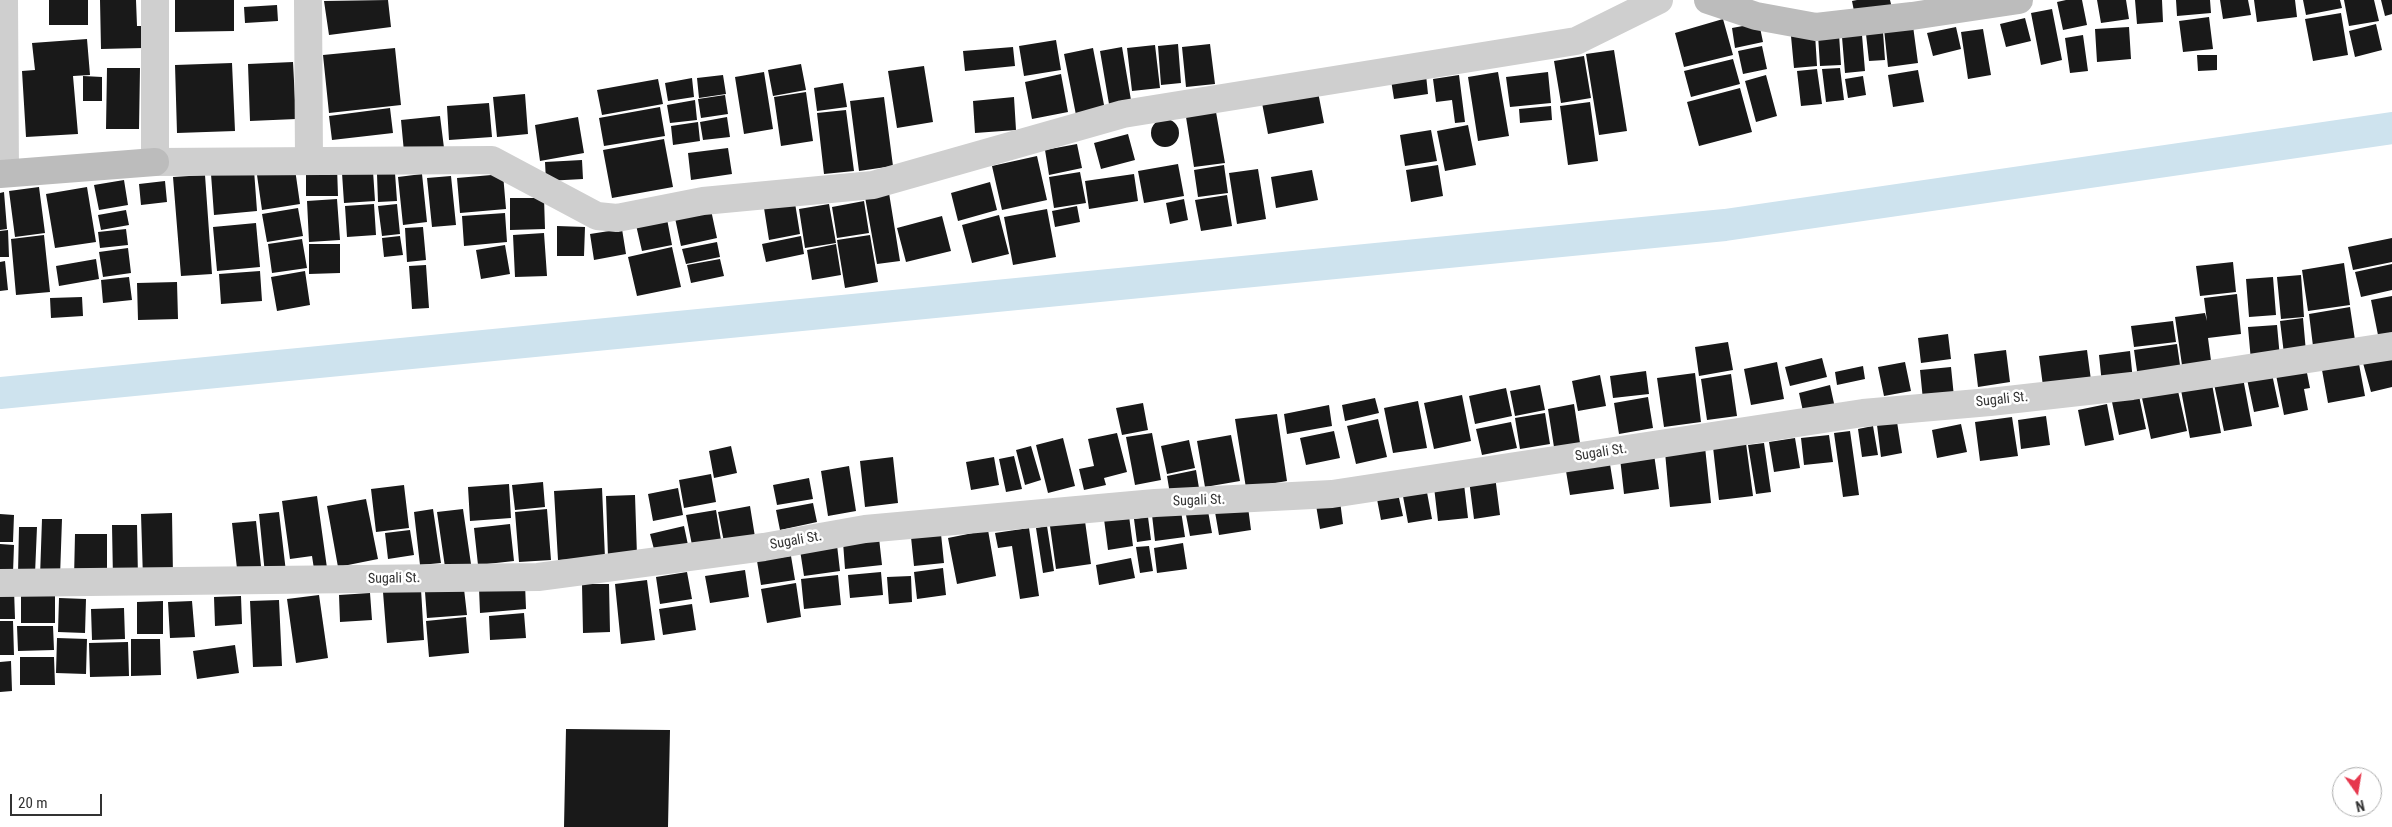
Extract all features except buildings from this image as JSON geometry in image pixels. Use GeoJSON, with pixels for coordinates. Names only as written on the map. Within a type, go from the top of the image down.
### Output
{"type":"FeatureCollection","features":[{"type":"Feature","properties":{"kind":"street"},"geometry":{"type":"LineString","coordinates":[[4,0],[3,173],[155,162],[492,160],[597,216],[617,218],[702,200],[873,185],[1122,114],[1576,41],[1659,0]]}},
{"type":"Feature","properties":{"kind":"street"},"geometry":{"type":"LineString","coordinates":[[155,0],[155,162]]}},
{"type":"Feature","properties":{"kind":"street"},"geometry":{"type":"LineString","coordinates":[[308,0],[309,161]]}},
{"type":"Feature","properties":{"kind":"street"},"geometry":{"type":"LineString","coordinates":[[1708,0],[1756,16],[1816,26],[1912,16],[2019,0]]}},
{"type":"Feature","properties":{"kind":"street","name":"Sugali St."},"geometry":{"type":"LineString","coordinates":[[0,583],[538,577],[764,547],[865,528],[1155,503],[1332,494],[1863,413],[1990,402],[2132,386],[2392,346]]}},
{"type":"Feature","properties":{"kind":"waterway"},"geometry":{"type":"LineString","coordinates":[[0,393],[1725,225],[2392,128]]}}]}
